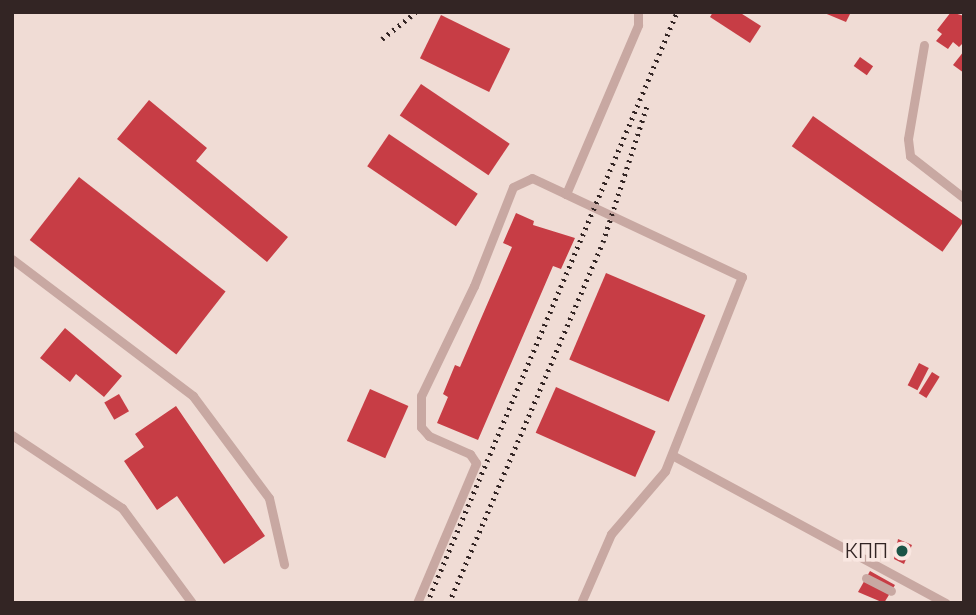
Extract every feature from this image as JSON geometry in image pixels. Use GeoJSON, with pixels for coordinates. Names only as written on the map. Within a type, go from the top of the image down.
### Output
{"type":"FeatureCollection","features":[{"type":"Feature","properties":{"kind":"lane"},"geometry":{"type":"LineString","coordinates":[[566,194],[638,25],[638,12]]}},
{"type":"Feature","properties":{"kind":"lane"},"geometry":{"type":"LineString","coordinates":[[924,45],[908,139],[910,156],[964,198]]}},
{"type":"Feature","properties":{"kind":"lane"},"geometry":{"type":"LineString","coordinates":[[417,603],[476,463],[470,454],[429,436],[421,427],[421,396],[474,286],[513,187],[532,178],[742,277],[672,455],[653,486],[611,534],[581,603]]}},
{"type":"Feature","properties":{"kind":"lane"},"geometry":{"type":"LineString","coordinates":[[12,259],[193,396],[270,498],[284,564]]}},
{"type":"Feature","properties":{"kind":"lane"},"geometry":{"type":"LineString","coordinates":[[12,435],[122,508],[192,603]]}},
{"type":"Feature","properties":{"kind":"lane"},"geometry":{"type":"LineString","coordinates":[[672,455],[946,603]]}},
{"type":"Feature","properties":{"kind":"lane"},"geometry":{"type":"LineString","coordinates":[[866,578],[891,591]]}},
{"type":"Feature","properties":{"kind":"building"},"geometry":{"type":"Polygon","coordinates":[[[713,12],[739,12],[761,26],[750,43],[710,17],[713,12]]]}},
{"type":"Feature","properties":{"kind":"building"},"geometry":{"type":"Polygon","coordinates":[[[822,12],[851,12],[846,22],[822,12]]]}},
{"type":"Feature","properties":{"kind":"building"},"geometry":{"type":"Polygon","coordinates":[[[951,12],[964,16],[964,42],[959,47],[953,42],[948,49],[936,41],[942,34],[937,30],[951,12]]]}},
{"type":"Feature","properties":{"kind":"building"},"geometry":{"type":"Polygon","coordinates":[[[441,15],[510,49],[489,92],[420,58],[441,15]]]}},
{"type":"Feature","properties":{"kind":"building"},"geometry":{"type":"Polygon","coordinates":[[[964,51],[964,73],[953,65],[964,51]]]}},
{"type":"Feature","properties":{"kind":"building"},"geometry":{"type":"Polygon","coordinates":[[[860,57],[873,66],[867,75],[854,66],[860,57]]]}},
{"type":"Feature","properties":{"kind":"building"},"geometry":{"type":"Polygon","coordinates":[[[421,84],[510,144],[488,175],[400,116],[421,84]]]}},
{"type":"Feature","properties":{"kind":"building"},"geometry":{"type":"Polygon","coordinates":[[[149,100],[207,148],[196,161],[288,237],[267,262],[117,139],[149,100]]]}},
{"type":"Feature","properties":{"kind":"building"},"geometry":{"type":"Polygon","coordinates":[[[813,116],[964,222],[943,252],[792,146],[813,116]]]}},
{"type":"Feature","properties":{"kind":"building"},"geometry":{"type":"Polygon","coordinates":[[[389,134],[478,194],[456,226],[367,166],[389,134]]]}},
{"type":"Feature","properties":{"kind":"building"},"geometry":{"type":"Polygon","coordinates":[[[79,177],[226,292],[176,355],[30,240],[79,177]]]}},
{"type":"Feature","properties":{"kind":"building"},"geometry":{"type":"Polygon","coordinates":[[[516,213],[534,221],[533,225],[575,238],[561,269],[553,266],[478,440],[437,423],[448,397],[443,394],[455,365],[460,367],[512,247],[503,243],[516,213]]]}},
{"type":"Feature","properties":{"kind":"building"},"geometry":{"type":"Polygon","coordinates":[[[606,273],[705,315],[669,402],[569,360],[606,273]]]}},
{"type":"Feature","properties":{"kind":"building"},"geometry":{"type":"Polygon","coordinates":[[[65,328],[122,376],[104,397],[76,374],[70,382],[40,358],[65,328]]]}},
{"type":"Feature","properties":{"kind":"building"},"geometry":{"type":"Polygon","coordinates":[[[919,363],[929,368],[917,390],[908,385],[919,363]]]}},
{"type":"Feature","properties":{"kind":"building"},"geometry":{"type":"Polygon","coordinates":[[[932,372],[940,377],[926,398],[919,393],[932,372]]]}},
{"type":"Feature","properties":{"kind":"building"},"geometry":{"type":"Polygon","coordinates":[[[556,387],[656,431],[635,477],[536,433],[556,387]]]}},
{"type":"Feature","properties":{"kind":"building"},"geometry":{"type":"Polygon","coordinates":[[[370,389],[408,406],[385,458],[347,441],[370,389]]]}},
{"type":"Feature","properties":{"kind":"building"},"geometry":{"type":"Polygon","coordinates":[[[119,394],[129,411],[114,420],[104,402],[119,394]]]}},
{"type":"Feature","properties":{"kind":"building"},"geometry":{"type":"Polygon","coordinates":[[[176,406],[265,536],[224,564],[177,496],[157,510],[124,461],[144,447],[135,434],[176,406]]]}},
{"type":"Feature","properties":{"kind":"building","name":"КПП"},"geometry":{"type":"Polygon","coordinates":[[[898,539],[912,545],[904,564],[894,559],[898,539]]]}},
{"type":"Feature","properties":{"kind":"building"},"geometry":{"type":"Polygon","coordinates":[[[870,571],[895,585],[884,603],[858,592],[870,571]]]}},
{"type":"Feature","properties":{"kind":"railway"},"geometry":{"type":"LineString","coordinates":[[382,39],[416,12]]}},
{"type":"Feature","properties":{"kind":"railway"},"geometry":{"type":"LineString","coordinates":[[427,603],[677,12]]}},
{"type":"Feature","properties":{"kind":"railway"},"geometry":{"type":"LineString","coordinates":[[449,603],[603,242],[647,106]]}},
{"type":"Feature","properties":{"kind":"place","name":"КПП"},"geometry":{"type":"Point","coordinates":[902,551]}}]}
